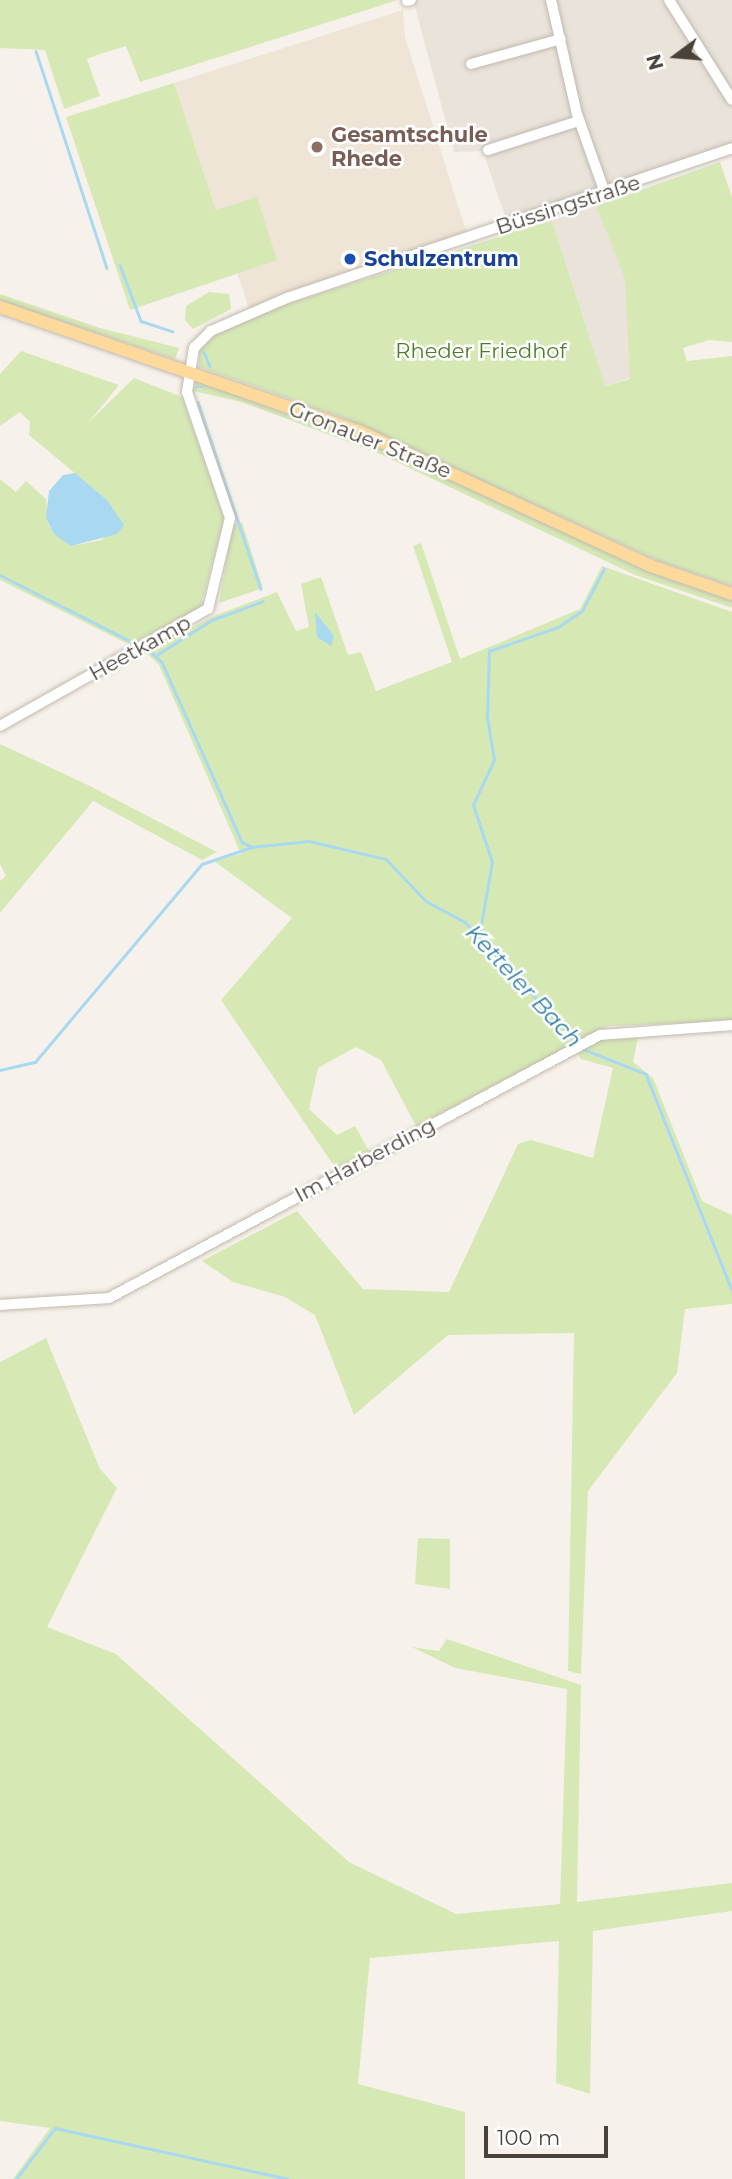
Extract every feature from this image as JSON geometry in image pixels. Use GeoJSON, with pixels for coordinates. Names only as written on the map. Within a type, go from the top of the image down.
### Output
{"type":"FeatureCollection","features":[{"type":"Feature","properties":{"kind":"main road","name":"Gronauer Straße"},"geometry":{"type":"LineString","coordinates":[[0,307],[189,370],[359,431],[652,566],[732,594]]}},
{"type":"Feature","properties":{"kind":"street"},"geometry":{"type":"LineString","coordinates":[[551,0],[579,121],[605,193]]}},
{"type":"Feature","properties":{"kind":"street"},"geometry":{"type":"LineString","coordinates":[[668,0],[732,100]]}},
{"type":"Feature","properties":{"kind":"street"},"geometry":{"type":"LineString","coordinates":[[471,64],[561,39]]}},
{"type":"Feature","properties":{"kind":"street"},"geometry":{"type":"LineString","coordinates":[[488,150],[579,121]]}},
{"type":"Feature","properties":{"kind":"street","name":"Büssingstraße"},"geometry":{"type":"LineString","coordinates":[[189,370],[194,348],[234,317],[732,148]]}},
{"type":"Feature","properties":{"kind":"street","name":"Heetkamp"},"geometry":{"type":"LineString","coordinates":[[0,726],[208,609],[230,518],[187,392],[189,370]]}},
{"type":"Feature","properties":{"kind":"street","name":"Im Harberding"},"geometry":{"type":"LineString","coordinates":[[0,1305],[109,1298],[616,1029],[650,1034],[732,1025]]}},
{"type":"Feature","properties":{"kind":"shaded area"},"geometry":{"type":"Polygon","coordinates":[[[413,0],[732,0],[732,151],[506,219],[483,151],[454,152],[413,0]]]}},
{"type":"Feature","properties":{"kind":"shaded area","name":"Gesamtschule Rhede"},"geometry":{"type":"Polygon","coordinates":[[[403,10],[405,37],[466,231],[249,309],[174,83],[403,10]]]}},
{"type":"Feature","properties":{"kind":"shaded area"},"geometry":{"type":"Polygon","coordinates":[[[596,206],[625,278],[632,368],[630,378],[605,386],[552,220],[596,206]]]}},
{"type":"Feature","properties":{"kind":"green space"},"geometry":{"type":"Polygon","coordinates":[[[0,0],[398,0],[140,82],[126,46],[97,55],[87,59],[100,96],[64,109],[45,50],[0,48],[0,0]]]}},
{"type":"Feature","properties":{"kind":"green space"},"geometry":{"type":"Polygon","coordinates":[[[174,83],[216,210],[257,197],[277,260],[130,310],[66,117],[174,83]]]}},
{"type":"Feature","properties":{"kind":"green space","name":"Rheder Friedhof"},"geometry":{"type":"Polygon","coordinates":[[[720,162],[732,197],[732,342],[709,340],[683,348],[687,361],[732,356],[732,586],[659,561],[344,418],[199,367],[200,348],[230,322],[552,220],[605,386],[630,379],[625,279],[596,206],[720,162]]]}},
{"type":"Feature","properties":{"kind":"green space"},"geometry":{"type":"Polygon","coordinates":[[[209,292],[229,294],[231,309],[193,329],[185,320],[186,306],[209,292]]]}},
{"type":"Feature","properties":{"kind":"green space"},"geometry":{"type":"Polygon","coordinates":[[[0,294],[100,328],[179,348],[175,359],[0,301],[0,294]]]}},
{"type":"Feature","properties":{"kind":"green space"},"geometry":{"type":"Polygon","coordinates":[[[21,351],[119,385],[89,422],[134,378],[182,397],[224,518],[200,609],[132,646],[0,580],[0,479],[16,492],[26,481],[46,499],[49,526],[71,546],[102,540],[116,518],[107,500],[29,435],[30,422],[20,412],[0,426],[0,374],[21,351]]]}},
{"type":"Feature","properties":{"kind":"green space"},"geometry":{"type":"Polygon","coordinates":[[[197,381],[408,459],[647,571],[732,600],[732,608],[635,575],[380,454],[242,402],[193,391],[197,381]]]}},
{"type":"Feature","properties":{"kind":"green space"},"geometry":{"type":"Polygon","coordinates":[[[242,522],[263,588],[219,603],[233,525],[242,522]]]}},
{"type":"Feature","properties":{"kind":"green space"},"geometry":{"type":"Polygon","coordinates":[[[421,543],[460,659],[580,609],[602,566],[732,612],[732,1021],[608,1026],[416,1126],[381,1060],[356,1047],[318,1068],[309,1109],[337,1135],[355,1126],[369,1151],[336,1169],[221,1000],[292,918],[214,861],[241,854],[159,665],[147,653],[211,617],[277,592],[296,631],[309,627],[301,584],[321,577],[348,655],[361,652],[376,691],[452,662],[413,546],[421,543]]]}},
{"type":"Feature","properties":{"kind":"green space"},"geometry":{"type":"Polygon","coordinates":[[[0,744],[88,785],[217,852],[202,860],[93,801],[0,913],[0,881],[6,876],[0,864],[0,744]]]}},
{"type":"Feature","properties":{"kind":"green space"},"geometry":{"type":"Polygon","coordinates":[[[610,1036],[638,1037],[633,1062],[653,1078],[702,1201],[732,1215],[732,1304],[685,1309],[677,1373],[588,1491],[581,1674],[568,1671],[574,1333],[448,1335],[354,1415],[315,1315],[285,1297],[233,1282],[202,1261],[297,1211],[363,1289],[449,1292],[518,1144],[531,1140],[593,1158],[613,1068],[581,1059],[577,1052],[610,1036]]]}},
{"type":"Feature","properties":{"kind":"green space"},"geometry":{"type":"Polygon","coordinates":[[[46,1338],[100,1469],[117,1488],[47,1627],[116,1654],[349,1862],[456,1914],[560,1904],[567,1689],[455,1668],[412,1647],[439,1651],[447,1639],[581,1685],[577,1902],[732,1883],[732,1911],[593,1931],[590,2094],[556,2083],[559,1941],[370,1958],[358,2084],[465,2112],[465,2179],[13,2179],[50,2128],[0,2121],[0,1362],[46,1338]]]}},
{"type":"Feature","properties":{"kind":"green space"},"geometry":{"type":"Polygon","coordinates":[[[418,1538],[450,1539],[450,1589],[415,1584],[418,1538]]]}},
{"type":"Feature","properties":{"kind":"water"},"geometry":{"type":"Polygon","coordinates":[[[75,473],[107,500],[124,525],[117,534],[71,546],[54,534],[46,518],[49,491],[63,475],[75,473]]]}},
{"type":"Feature","properties":{"kind":"water"},"geometry":{"type":"Polygon","coordinates":[[[315,612],[334,636],[331,646],[317,637],[315,612]]]}},
{"type":"Feature","properties":{"kind":"waterway"},"geometry":{"type":"LineString","coordinates":[[36,51],[107,268]]}},
{"type":"Feature","properties":{"kind":"waterway"},"geometry":{"type":"LineString","coordinates":[[120,265],[141,321],[172,331]]}},
{"type":"Feature","properties":{"kind":"waterway"},"geometry":{"type":"LineString","coordinates":[[204,352],[210,366]]}},
{"type":"Feature","properties":{"kind":"waterway"},"geometry":{"type":"LineString","coordinates":[[196,387],[203,387]]}},
{"type":"Feature","properties":{"kind":"waterway"},"geometry":{"type":"LineString","coordinates":[[198,402],[261,589]]}},
{"type":"Feature","properties":{"kind":"waterway"},"geometry":{"type":"LineString","coordinates":[[479,936],[492,862],[473,805],[494,760],[487,718],[489,651],[558,627],[582,611],[604,569]]}},
{"type":"Feature","properties":{"kind":"waterway","name":"Ketteler Bach"},"geometry":{"type":"LineString","coordinates":[[0,575],[136,644]]}},
{"type":"Feature","properties":{"kind":"waterway"},"geometry":{"type":"LineString","coordinates":[[158,654],[212,620],[263,601]]}},
{"type":"Feature","properties":{"kind":"waterway","name":"Ketteler Bach"},"geometry":{"type":"LineString","coordinates":[[150,651],[162,662],[242,842],[252,847],[309,841],[386,859],[426,901],[465,922],[579,1044]]}},
{"type":"Feature","properties":{"kind":"waterway"},"geometry":{"type":"LineString","coordinates":[[0,1070],[35,1062],[202,864],[252,847]]}},
{"type":"Feature","properties":{"kind":"waterway","name":"Ketteler Bach"},"geometry":{"type":"LineString","coordinates":[[583,1049],[646,1074],[732,1290]]}},
{"type":"Feature","properties":{"kind":"waterway"},"geometry":{"type":"LineString","coordinates":[[16,2179],[55,2128],[289,2179]]}},
{"type":"Feature","properties":{"kind":"place","name":"Gesamtschule Rhede"},"geometry":{"type":"Point","coordinates":[317,147]}},
{"type":"Feature","properties":{"kind":"place","name":"Schulzentrum"},"geometry":{"type":"Point","coordinates":[350,259]}}]}
